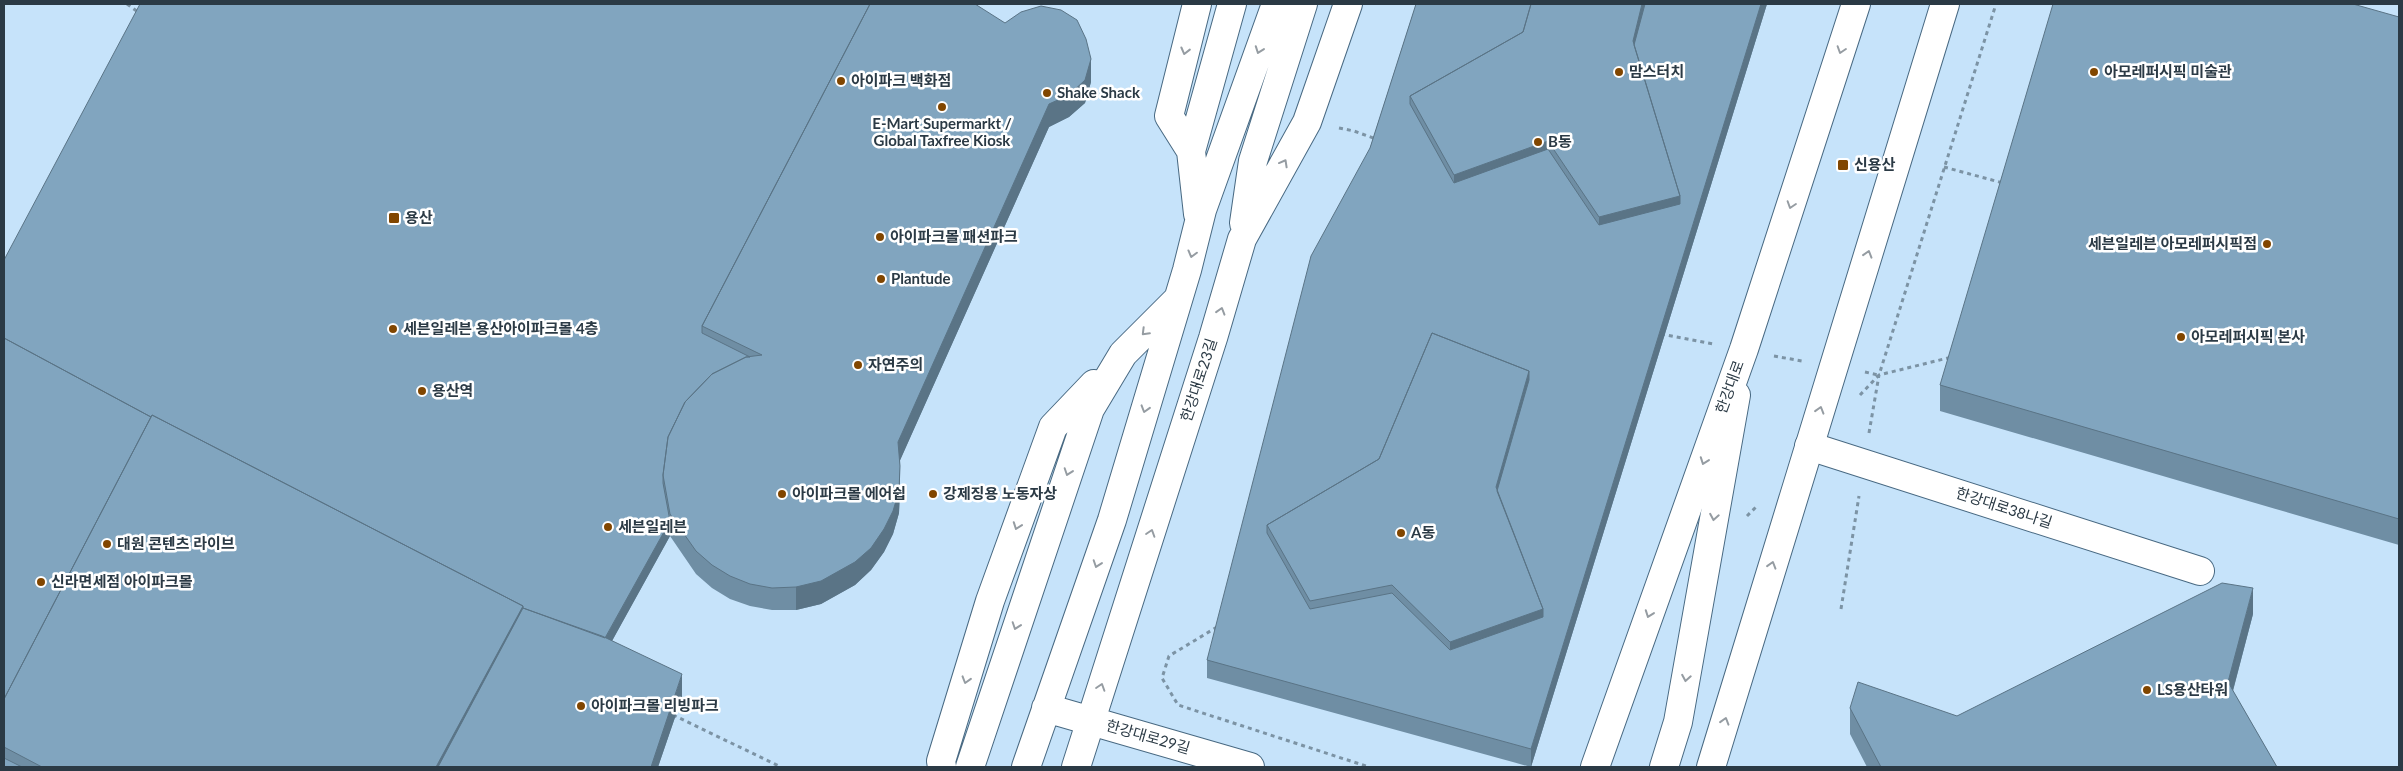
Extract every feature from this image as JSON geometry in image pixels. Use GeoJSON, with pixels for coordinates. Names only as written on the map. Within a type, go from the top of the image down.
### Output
{"type":"FeatureCollection","features":[{"type":"Feature","properties":{"kind":"street"},"geometry":{"type":"LineString","coordinates":[[1193,144],[1169,116],[1197,4]]}},
{"type":"Feature","properties":{"kind":"street"},"geometry":{"type":"LineString","coordinates":[[1200,226],[1193,144],[1232,4]]}},
{"type":"Feature","properties":{"kind":"street"},"geometry":{"type":"LineString","coordinates":[[1026,767],[1112,520],[1200,226],[1202,210],[1276,4]]}},
{"type":"Feature","properties":{"kind":"street"},"geometry":{"type":"LineString","coordinates":[[1242,239],[1253,160],[1304,4]]}},
{"type":"Feature","properties":{"kind":"street","name":"한강대로23길"},"geometry":{"type":"LineString","coordinates":[[1076,767],[1242,239],[1307,122],[1348,4]]}},
{"type":"Feature","properties":{"kind":"street","name":"한강대로"},"geometry":{"type":"LineString","coordinates":[[1595,767],[1744,349],[1856,4]]}},
{"type":"Feature","properties":{"kind":"street"},"geometry":{"type":"LineString","coordinates":[[1711,767],[1945,4]]}},
{"type":"Feature","properties":{"kind":"street"},"geometry":{"type":"LineString","coordinates":[[942,767],[941,761],[990,601],[1053,427],[1179,297]]}},
{"type":"Feature","properties":{"kind":"street"},"geometry":{"type":"LineString","coordinates":[[1664,767],[1678,722],[1744,349]]}},
{"type":"Feature","properties":{"kind":"street"},"geometry":{"type":"LineString","coordinates":[[970,767],[1090,409],[1123,354]]}},
{"type":"Feature","properties":{"kind":"street","name":"한강대로38나길"},"geometry":{"type":"LineString","coordinates":[[1808,446],[2200,571]]}},
{"type":"Feature","properties":{"kind":"street","name":"한강대로29길"},"geometry":{"type":"LineString","coordinates":[[1046,708],[1250,767]]}},
{"type":"Feature","properties":{"kind":"path"},"geometry":{"type":"LineString","coordinates":[[127,4],[142,15]]}},
{"type":"Feature","properties":{"kind":"path"},"geometry":{"type":"LineString","coordinates":[[1868,443],[1879,375],[1996,4]]}},
{"type":"Feature","properties":{"kind":"path"},"geometry":{"type":"LineString","coordinates":[[1307,122],[1354,131],[1380,141]]}},
{"type":"Feature","properties":{"kind":"path"},"geometry":{"type":"LineString","coordinates":[[1944,167],[2007,184]]}},
{"type":"Feature","properties":{"kind":"path"},"geometry":{"type":"LineString","coordinates":[[1655,334],[1714,344]]}},
{"type":"Feature","properties":{"kind":"path"},"geometry":{"type":"LineString","coordinates":[[1772,355],[1811,362]]}},
{"type":"Feature","properties":{"kind":"path"},"geometry":{"type":"LineString","coordinates":[[1859,372],[1879,375],[1956,356]]}},
{"type":"Feature","properties":{"kind":"path"},"geometry":{"type":"LineString","coordinates":[[1841,608],[1860,492]]}},
{"type":"Feature","properties":{"kind":"path"},"geometry":{"type":"LineString","coordinates":[[1223,624],[1169,656],[1162,678],[1178,706],[1369,767]]}},
{"type":"Feature","properties":{"kind":"path"},"geometry":{"type":"LineString","coordinates":[[667,712],[781,767]]}},
{"type":"Feature","properties":{"kind":"building","name":"용산역"},"geometry":{"type":"Polygon","coordinates":[[[140,4],[870,4],[702,326],[702,333],[750,357],[746,357],[712,374],[685,402],[668,437],[663,475],[670,521],[605,638],[523,608],[523,606],[152,415],[151,417],[4,338],[4,260],[140,4]]]}},
{"type":"Feature","properties":{"kind":"building","name":"아이파크몰 패션파크"},"geometry":{"type":"Polygon","coordinates":[[[870,4],[975,4],[1005,23],[1021,12],[1041,6],[1061,10],[1077,20],[1086,39],[1091,59],[1085,80],[1069,95],[1049,104],[898,442],[900,466],[899,491],[893,511],[884,529],[871,548],[855,562],[821,581],[796,587],[772,588],[750,584],[730,576],[712,565],[696,551],[670,514],[663,475],[668,437],[685,402],[712,374],[746,357],[762,355],[702,326],[870,4]]]}},
{"type":"Feature","properties":{"kind":"building"},"geometry":{"type":"Polygon","coordinates":[[[1416,4],[1531,4],[1523,32],[1410,96],[1410,104],[1454,183],[1548,149],[1599,225],[1680,204],[1680,196],[1634,45],[1645,4],[1761,4],[1531,749],[1207,660],[1311,256],[1370,148],[1416,4]],[[1432,333],[1379,459],[1267,525],[1267,533],[1310,609],[1392,593],[1450,650],[1543,617],[1543,609],[1497,491],[1529,380],[1529,371],[1432,333]]]}},
{"type":"Feature","properties":{"kind":"building","name":"B동"},"geometry":{"type":"Polygon","coordinates":[[[1531,4],[1642,4],[1633,41],[1680,196],[1599,217],[1548,141],[1454,175],[1410,96],[1523,32],[1531,4]]]}},
{"type":"Feature","properties":{"kind":"building","name":"아모레퍼시픽 본사"},"geometry":{"type":"Polygon","coordinates":[[[2053,4],[2353,4],[2399,17],[2399,519],[1940,385],[2053,4]]]}},
{"type":"Feature","properties":{"kind":"building","name":"A동"},"geometry":{"type":"Polygon","coordinates":[[[1432,333],[1529,371],[1496,487],[1543,609],[1450,642],[1392,585],[1310,601],[1267,525],[1379,459],[1432,333]]]}},
{"type":"Feature","properties":{"kind":"building","name":"신라면세점 아이파크몰"},"geometry":{"type":"Polygon","coordinates":[[[4,338],[151,417],[4,699],[4,338]]]}},
{"type":"Feature","properties":{"kind":"building"},"geometry":{"type":"Polygon","coordinates":[[[152,415],[523,606],[436,767],[42,767],[4,747],[4,699],[152,415]]]}},
{"type":"Feature","properties":{"kind":"building","name":"LS용산타워"},"geometry":{"type":"Polygon","coordinates":[[[2222,583],[2253,588],[2228,682],[2277,767],[1881,767],[1850,708],[1858,682],[1957,716],[2222,583]]]}},
{"type":"Feature","properties":{"kind":"building","name":"아이파크몰 리빙파크"},"geometry":{"type":"Polygon","coordinates":[[[523,608],[602,636],[682,674],[651,767],[438,767],[523,608]]]}},
{"type":"Feature","properties":{"kind":"building"},"geometry":{"type":"Polygon","coordinates":[[[4,758],[22,767],[4,767],[4,758]]]}},
{"type":"Feature","properties":{"kind":"place","name":"맘스터치"},"geometry":{"type":"Point","coordinates":[1619,72]}},
{"type":"Feature","properties":{"kind":"place","name":"아모레퍼시픽 미술관"},"geometry":{"type":"Point","coordinates":[2094,72]}},
{"type":"Feature","properties":{"kind":"place","name":"아이파크 백화점"},"geometry":{"type":"Point","coordinates":[841,81]}},
{"type":"Feature","properties":{"kind":"place","name":"Shake Shack"},"geometry":{"type":"Point","coordinates":[1047,93]}},
{"type":"Feature","properties":{"kind":"place","name":"E-Mart Supermarkt / Global Taxfree Kiosk"},"geometry":{"type":"Point","coordinates":[942,107]}},
{"type":"Feature","properties":{"kind":"place","name":"B동"},"geometry":{"type":"Point","coordinates":[1538,142]}},
{"type":"Feature","properties":{"kind":"place","name":"신용산"},"geometry":{"type":"Point","coordinates":[1843,165]}},
{"type":"Feature","properties":{"kind":"place","name":"용산"},"geometry":{"type":"Point","coordinates":[394,218]}},
{"type":"Feature","properties":{"kind":"place","name":"아이파크몰 패션파크"},"geometry":{"type":"Point","coordinates":[880,237]}},
{"type":"Feature","properties":{"kind":"place","name":"세븐일레븐 아모레퍼시픽점"},"geometry":{"type":"Point","coordinates":[2267,244]}},
{"type":"Feature","properties":{"kind":"place","name":"Plantude"},"geometry":{"type":"Point","coordinates":[881,279]}},
{"type":"Feature","properties":{"kind":"place","name":"세븐일레븐 용산아이파크몰 4층"},"geometry":{"type":"Point","coordinates":[393,329]}},
{"type":"Feature","properties":{"kind":"place","name":"아모레퍼시픽 본사"},"geometry":{"type":"Point","coordinates":[2181,337]}},
{"type":"Feature","properties":{"kind":"place","name":"자연주의"},"geometry":{"type":"Point","coordinates":[858,365]}},
{"type":"Feature","properties":{"kind":"place","name":"용산역"},"geometry":{"type":"Point","coordinates":[422,391]}},
{"type":"Feature","properties":{"kind":"place","name":"아이파크몰 에어쉽"},"geometry":{"type":"Point","coordinates":[782,494]}},
{"type":"Feature","properties":{"kind":"place","name":"강제징용 노동자상"},"geometry":{"type":"Point","coordinates":[933,494]}},
{"type":"Feature","properties":{"kind":"place","name":"세븐일레븐"},"geometry":{"type":"Point","coordinates":[608,527]}},
{"type":"Feature","properties":{"kind":"place","name":"A동"},"geometry":{"type":"Point","coordinates":[1401,533]}},
{"type":"Feature","properties":{"kind":"place","name":"대원 콘텐츠 라이브"},"geometry":{"type":"Point","coordinates":[107,544]}},
{"type":"Feature","properties":{"kind":"place","name":"신라면세점 아이파크몰"},"geometry":{"type":"Point","coordinates":[41,582]}},
{"type":"Feature","properties":{"kind":"place","name":"LS용산타워"},"geometry":{"type":"Point","coordinates":[2147,690]}},
{"type":"Feature","properties":{"kind":"place","name":"아이파크몰 리빙파크"},"geometry":{"type":"Point","coordinates":[581,706]}}]}
